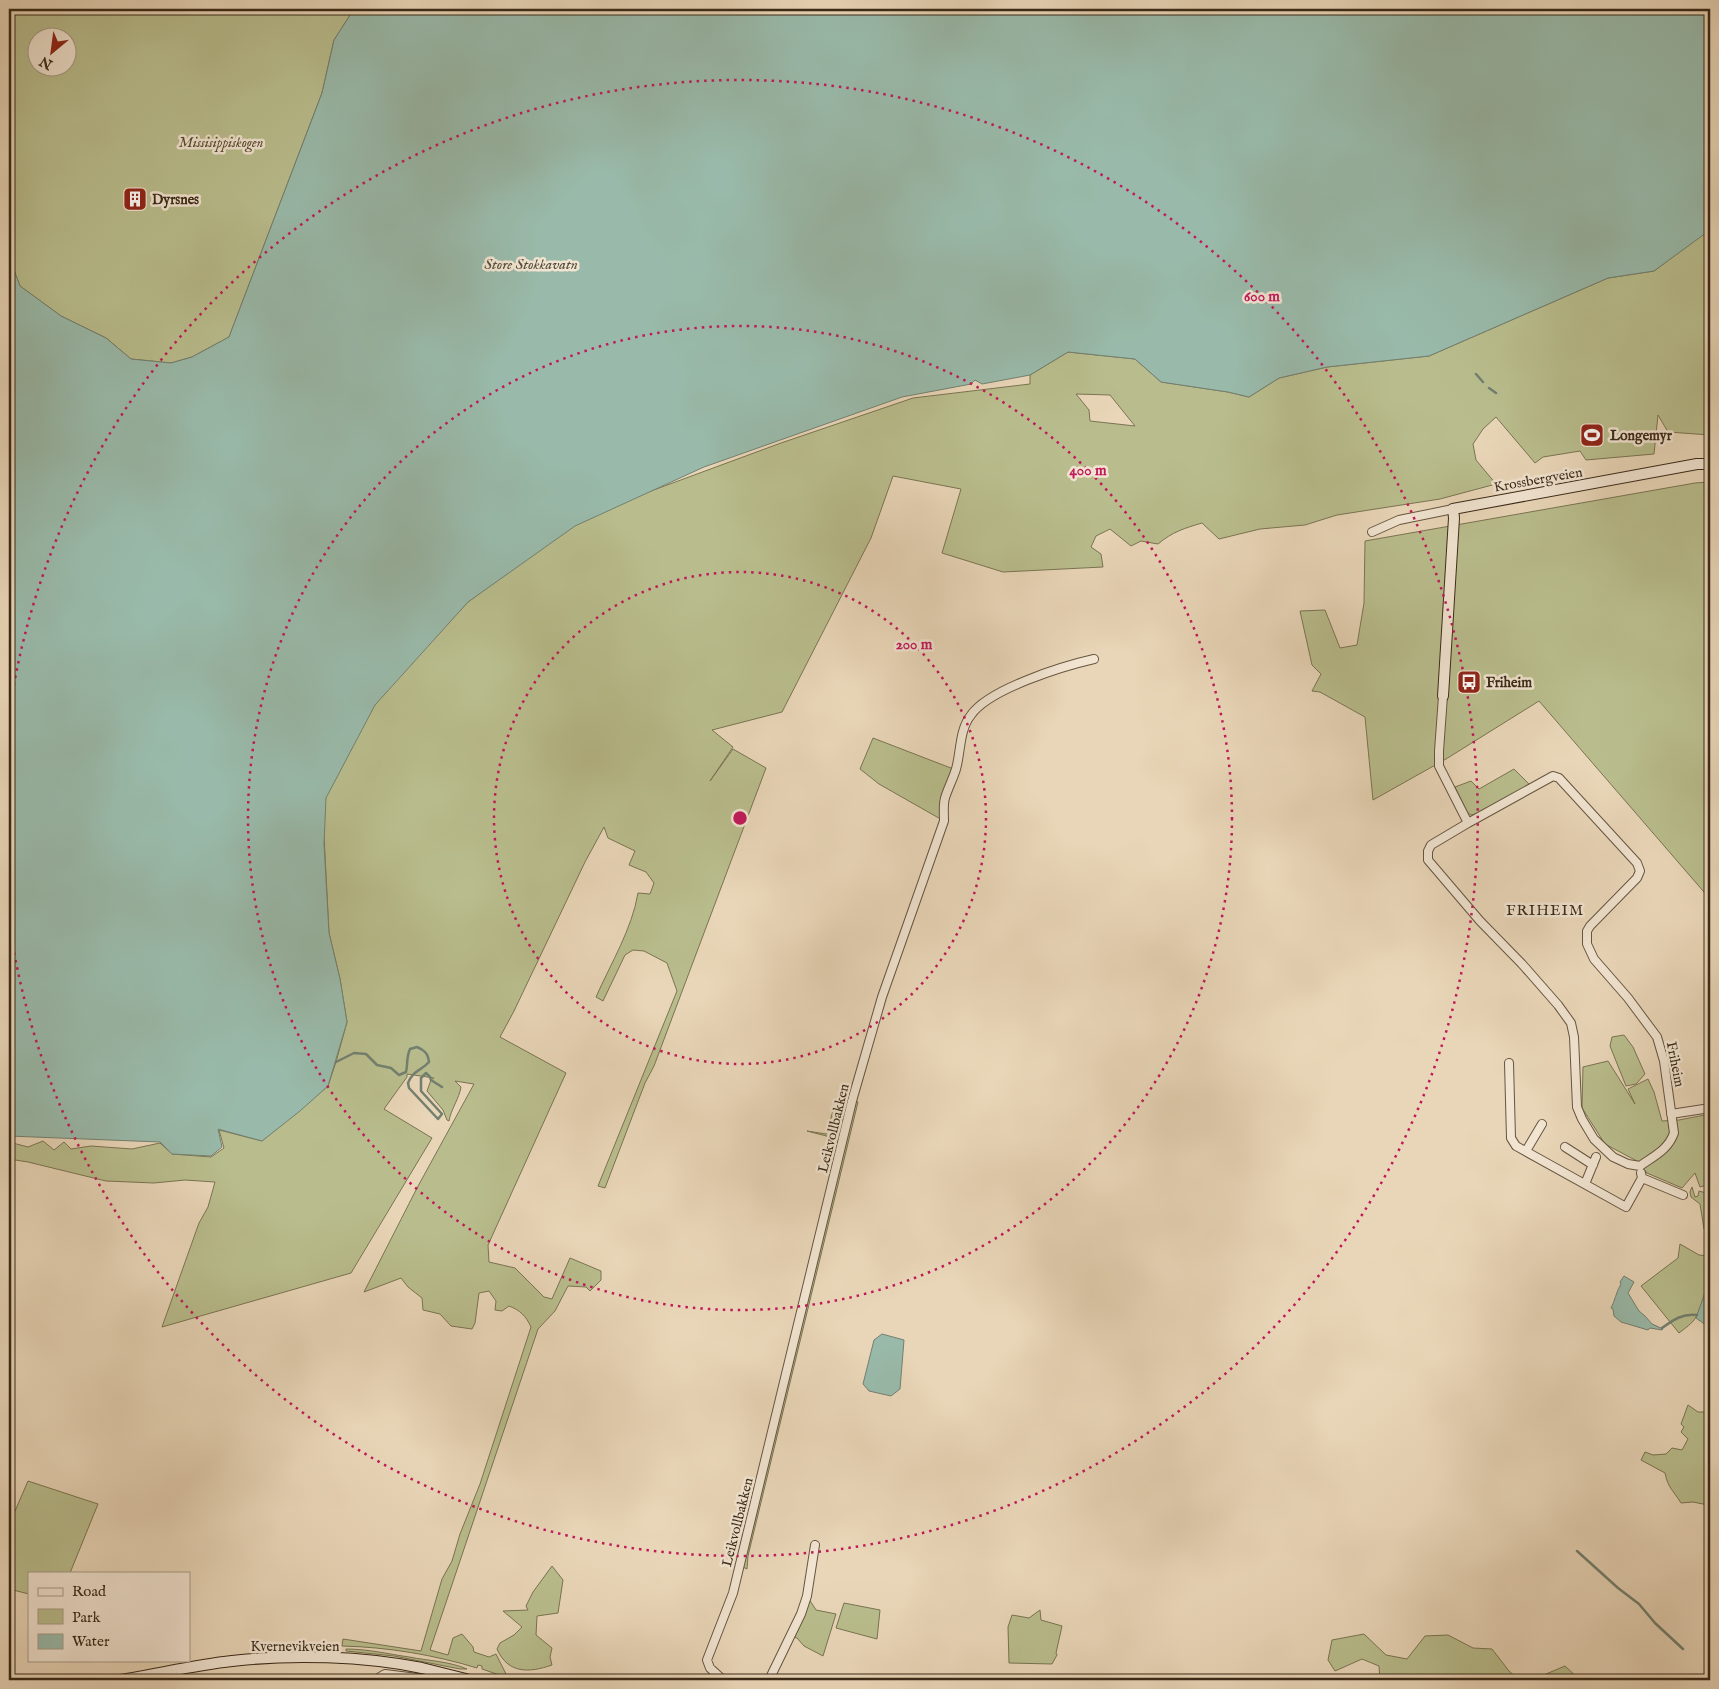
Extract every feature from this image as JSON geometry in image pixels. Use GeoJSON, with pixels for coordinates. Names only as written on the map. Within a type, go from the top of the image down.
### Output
{"type":"FeatureCollection","features":[{"type":"Feature","properties":{"kind":"street","name":"Krossbergveien"},"geometry":{"type":"LineString","coordinates":[[1372,532],[1399,520],[1452,509],[1697,464],[1710,464]]}},
{"type":"Feature","properties":{"kind":"street"},"geometry":{"type":"LineString","coordinates":[[1452,509],[1454,518],[1439,766],[1468,823]]}},
{"type":"Feature","properties":{"kind":"street","name":"Leikvollbakken"},"geometry":{"type":"LineString","coordinates":[[724,1680],[710,1668],[707,1660],[733,1593],[852,1101],[882,997],[944,821],[945,800],[956,770],[964,729],[971,714],[982,703],[1014,685],[1073,664],[1094,659]]}},
{"type":"Feature","properties":{"kind":"street","name":"Friheim"},"geometry":{"type":"LineString","coordinates":[[1553,776],[1559,778],[1638,864],[1640,871],[1637,878],[1590,926],[1586,937],[1589,950],[1594,959],[1628,998],[1657,1037],[1664,1061],[1671,1114],[1674,1133],[1671,1142],[1665,1149],[1640,1166],[1628,1164],[1613,1156],[1594,1139],[1577,1107],[1574,1037],[1571,1023],[1558,1005],[1522,964],[1480,921],[1428,860],[1428,851],[1431,845],[1553,776]]}},
{"type":"Feature","properties":{"kind":"street"},"geometry":{"type":"LineString","coordinates":[[1509,1063],[1511,1138],[1516,1146],[1626,1207],[1642,1178],[1640,1166]]}},
{"type":"Feature","properties":{"kind":"street"},"geometry":{"type":"LineString","coordinates":[[1671,1114],[1710,1108]]}},
{"type":"Feature","properties":{"kind":"street"},"geometry":{"type":"LineString","coordinates":[[1526,1151],[1542,1124]]}},
{"type":"Feature","properties":{"kind":"street"},"geometry":{"type":"LineString","coordinates":[[1565,1147],[1593,1165]]}},
{"type":"Feature","properties":{"kind":"street"},"geometry":{"type":"LineString","coordinates":[[1585,1184],[1596,1157]]}},
{"type":"Feature","properties":{"kind":"street"},"geometry":{"type":"LineString","coordinates":[[1642,1178],[1682,1195]]}},
{"type":"Feature","properties":{"kind":"street"},"geometry":{"type":"LineString","coordinates":[[769,1680],[801,1614],[807,1596],[815,1545]]}},
{"type":"Feature","properties":{"kind":"street","name":"Kvernevikveien"},"geometry":{"type":"LineString","coordinates":[[120,1680],[185,1668],[263,1658],[337,1658],[377,1662],[421,1668],[470,1680]]}},
{"type":"Feature","properties":{"kind":"street"},"geometry":{"type":"LineString","coordinates":[[375,1680],[385,1674],[433,1680]]}},
{"type":"Feature","properties":{"kind":"green space","name":"Missisippiskogen"},"geometry":{"type":"Polygon","coordinates":[[[9,9],[354,9],[334,40],[322,93],[229,337],[192,357],[171,363],[131,359],[106,338],[61,316],[20,286],[9,257],[9,9]]]}},
{"type":"Feature","properties":{"kind":"green space"},"geometry":{"type":"Polygon","coordinates":[[[1710,228],[1710,435],[1668,432],[1658,415],[1654,454],[1586,460],[1580,451],[1543,457],[1535,463],[1496,417],[1483,429],[1473,444],[1476,460],[1496,484],[1440,499],[1337,515],[1305,525],[1260,529],[1219,539],[1202,523],[1168,536],[1158,544],[1141,541],[1131,546],[1110,529],[1096,536],[1091,547],[1101,554],[1103,567],[1003,572],[942,553],[961,489],[893,476],[871,538],[782,712],[712,730],[733,747],[710,781],[733,749],[766,768],[654,1066],[645,1083],[605,1188],[598,1186],[677,991],[667,963],[644,951],[633,950],[625,955],[603,1001],[596,997],[626,933],[638,893],[650,894],[654,883],[646,872],[629,865],[635,851],[608,838],[604,827],[500,1037],[566,1073],[488,1245],[489,1262],[515,1268],[544,1297],[552,1299],[570,1258],[601,1271],[601,1280],[590,1291],[586,1287],[568,1286],[555,1311],[538,1329],[430,1650],[448,1655],[453,1638],[462,1634],[473,1647],[474,1652],[489,1657],[496,1654],[506,1674],[505,1677],[482,1669],[482,1666],[478,1665],[477,1668],[461,1663],[393,1650],[342,1646],[343,1639],[421,1651],[442,1579],[452,1561],[460,1534],[480,1484],[531,1327],[522,1314],[509,1306],[502,1311],[495,1310],[496,1301],[489,1291],[479,1293],[475,1323],[472,1329],[451,1326],[440,1314],[423,1310],[422,1298],[408,1287],[401,1278],[364,1292],[417,1188],[474,1084],[455,1081],[461,1087],[449,1121],[443,1110],[427,1091],[431,1080],[434,1078],[407,1074],[407,1077],[384,1109],[432,1138],[351,1273],[162,1327],[199,1223],[208,1207],[215,1182],[185,1180],[154,1183],[106,1181],[9,1159],[9,1142],[28,1147],[43,1141],[54,1150],[64,1142],[71,1149],[91,1146],[132,1149],[160,1143],[172,1154],[211,1157],[224,1148],[219,1130],[262,1141],[328,1086],[347,1022],[340,979],[329,933],[322,796],[373,702],[468,602],[580,519],[781,443],[913,398],[1030,384],[1030,375],[1068,352],[1135,359],[1161,382],[1249,397],[1279,378],[1327,367],[1429,356],[1608,278],[1654,271],[1710,228]],[[1076,394],[1089,410],[1090,421],[1135,426],[1110,395],[1076,394]]]}},
{"type":"Feature","properties":{"kind":"green space"},"geometry":{"type":"Polygon","coordinates":[[[1710,482],[1710,899],[1539,701],[1446,759],[1373,800],[1365,717],[1320,692],[1312,691],[1321,674],[1312,665],[1300,611],[1325,610],[1340,648],[1357,645],[1364,603],[1365,541],[1695,483],[1710,482]]]}},
{"type":"Feature","properties":{"kind":"green space"},"geometry":{"type":"Polygon","coordinates":[[[873,738],[956,770],[945,800],[944,821],[879,784],[860,769],[873,738]]]}},
{"type":"Feature","properties":{"kind":"green space"},"geometry":{"type":"Polygon","coordinates":[[[1514,769],[1530,785],[1477,816],[1467,812],[1455,787],[1471,781],[1479,789],[1514,769]]]}},
{"type":"Feature","properties":{"kind":"green space"},"geometry":{"type":"Polygon","coordinates":[[[1624,1035],[1633,1047],[1645,1074],[1636,1084],[1626,1086],[1610,1046],[1612,1037],[1624,1035]]]}},
{"type":"Feature","properties":{"kind":"green space"},"geometry":{"type":"Polygon","coordinates":[[[1608,1061],[1635,1104],[1628,1089],[1648,1079],[1654,1092],[1662,1121],[1710,1114],[1710,1184],[1700,1187],[1695,1173],[1682,1188],[1647,1173],[1637,1161],[1605,1144],[1582,1108],[1583,1067],[1608,1061]]]}},
{"type":"Feature","properties":{"kind":"green space"},"geometry":{"type":"Polygon","coordinates":[[[853,1100],[858,1102],[748,1556],[747,1569],[743,1567],[842,1140],[807,1131],[826,1134],[833,1111],[849,1115],[853,1100]]]}},
{"type":"Feature","properties":{"kind":"green space"},"geometry":{"type":"Polygon","coordinates":[[[1692,1187],[1695,1197],[1698,1196],[1699,1191],[1710,1194],[1710,1231],[1704,1229],[1700,1204],[1691,1197],[1692,1187]]]}},
{"type":"Feature","properties":{"kind":"green space"},"geometry":{"type":"Polygon","coordinates":[[[1680,1244],[1699,1255],[1710,1256],[1707,1287],[1702,1303],[1693,1321],[1679,1333],[1641,1286],[1678,1258],[1680,1244]]]}},
{"type":"Feature","properties":{"kind":"green space"},"geometry":{"type":"Polygon","coordinates":[[[1688,1405],[1698,1412],[1710,1412],[1710,1503],[1708,1505],[1693,1502],[1681,1503],[1669,1486],[1665,1473],[1641,1460],[1645,1452],[1653,1455],[1666,1454],[1672,1448],[1682,1450],[1688,1439],[1681,1432],[1684,1427],[1681,1424],[1688,1405]]]}},
{"type":"Feature","properties":{"kind":"green space"},"geometry":{"type":"Polygon","coordinates":[[[28,1481],[98,1504],[70,1572],[28,1572],[28,1594],[9,1589],[9,1525],[28,1481]]]}},
{"type":"Feature","properties":{"kind":"green space"},"geometry":{"type":"Polygon","coordinates":[[[552,1566],[563,1580],[558,1613],[537,1616],[536,1635],[552,1648],[550,1657],[552,1665],[527,1670],[513,1667],[507,1663],[497,1649],[500,1643],[514,1635],[522,1627],[503,1611],[528,1610],[526,1606],[533,1592],[552,1566]]]}},
{"type":"Feature","properties":{"kind":"green space"},"geometry":{"type":"Polygon","coordinates":[[[807,1596],[816,1610],[836,1614],[823,1656],[804,1646],[797,1638],[791,1636],[807,1596]]]}},
{"type":"Feature","properties":{"kind":"green space"},"geometry":{"type":"Polygon","coordinates":[[[844,1603],[880,1610],[877,1639],[836,1628],[844,1603]]]}},
{"type":"Feature","properties":{"kind":"green space"},"geometry":{"type":"Polygon","coordinates":[[[1040,1610],[1041,1620],[1062,1626],[1057,1655],[1052,1664],[1009,1663],[1008,1627],[1012,1615],[1029,1618],[1040,1610]]]}},
{"type":"Feature","properties":{"kind":"green space"},"geometry":{"type":"Polygon","coordinates":[[[1364,1634],[1386,1655],[1407,1659],[1425,1636],[1448,1635],[1473,1648],[1492,1649],[1509,1671],[1519,1680],[1380,1680],[1379,1666],[1362,1659],[1335,1671],[1328,1660],[1332,1640],[1364,1634]]]}},
{"type":"Feature","properties":{"kind":"green space"},"geometry":{"type":"Polygon","coordinates":[[[346,1649],[453,1664],[467,1669],[394,1656],[346,1651],[346,1649]]]}},
{"type":"Feature","properties":{"kind":"green space"},"geometry":{"type":"Polygon","coordinates":[[[1565,1666],[1580,1680],[1532,1680],[1565,1666]]]}},
{"type":"Feature","properties":{"kind":"water","name":"Store Stokkavatn"},"geometry":{"type":"Polygon","coordinates":[[[354,9],[1710,9],[1710,230],[1654,271],[1608,278],[1429,356],[1327,367],[1279,378],[1249,397],[1161,382],[1135,359],[1068,352],[1030,375],[982,384],[975,380],[971,384],[902,397],[704,467],[575,526],[468,602],[375,705],[326,798],[324,844],[329,933],[340,979],[347,1022],[328,1086],[262,1141],[218,1129],[222,1147],[211,1156],[172,1154],[160,1142],[9,1136],[9,257],[20,286],[61,316],[106,338],[131,359],[171,363],[192,357],[229,337],[322,93],[334,40],[354,9]]]}},
{"type":"Feature","properties":{"kind":"water"},"geometry":{"type":"Polygon","coordinates":[[[1710,1262],[1710,1328],[1696,1318],[1708,1284],[1710,1262]]]}},
{"type":"Feature","properties":{"kind":"water"},"geometry":{"type":"Polygon","coordinates":[[[1624,1276],[1634,1282],[1628,1293],[1639,1311],[1652,1324],[1662,1330],[1650,1328],[1648,1330],[1621,1322],[1614,1316],[1613,1309],[1611,1308],[1624,1276]]]}},
{"type":"Feature","properties":{"kind":"water"},"geometry":{"type":"Polygon","coordinates":[[[882,1334],[904,1340],[900,1389],[891,1396],[869,1391],[863,1384],[874,1340],[882,1334]]]}},
{"type":"Feature","properties":{"kind":"waterway"},"geometry":{"type":"LineString","coordinates":[[1476,374],[1483,382]]}},
{"type":"Feature","properties":{"kind":"waterway"},"geometry":{"type":"LineString","coordinates":[[1489,388],[1496,393]]}},
{"type":"Feature","properties":{"kind":"waterway"},"geometry":{"type":"LineString","coordinates":[[336,1062],[354,1053],[366,1054],[377,1065],[391,1068],[399,1075],[406,1072],[410,1049],[417,1047],[425,1052],[429,1062],[412,1076],[408,1083],[409,1088],[438,1119],[442,1114],[421,1091],[421,1078],[426,1073],[431,1080],[442,1087]]}},
{"type":"Feature","properties":{"kind":"waterway"},"geometry":{"type":"LineString","coordinates":[[1662,1328],[1683,1316],[1697,1315]]}},
{"type":"Feature","properties":{"kind":"waterway"},"geometry":{"type":"LineString","coordinates":[[1577,1551],[1639,1604],[1655,1623],[1683,1649]]}},
{"type":"Feature","properties":{"kind":"place","name":"Dyrsnes"},"geometry":{"type":"Point","coordinates":[135,199]}},
{"type":"Feature","properties":{"kind":"place","name":"Longemyr"},"geometry":{"type":"Point","coordinates":[1592,435]}},
{"type":"Feature","properties":{"kind":"place","name":"Friheim"},"geometry":{"type":"Point","coordinates":[1469,682]}},
{"type":"Feature","properties":{"kind":"district","name":"FRIHEIM"},"geometry":{"type":"Point","coordinates":[1545,910]}}]}
